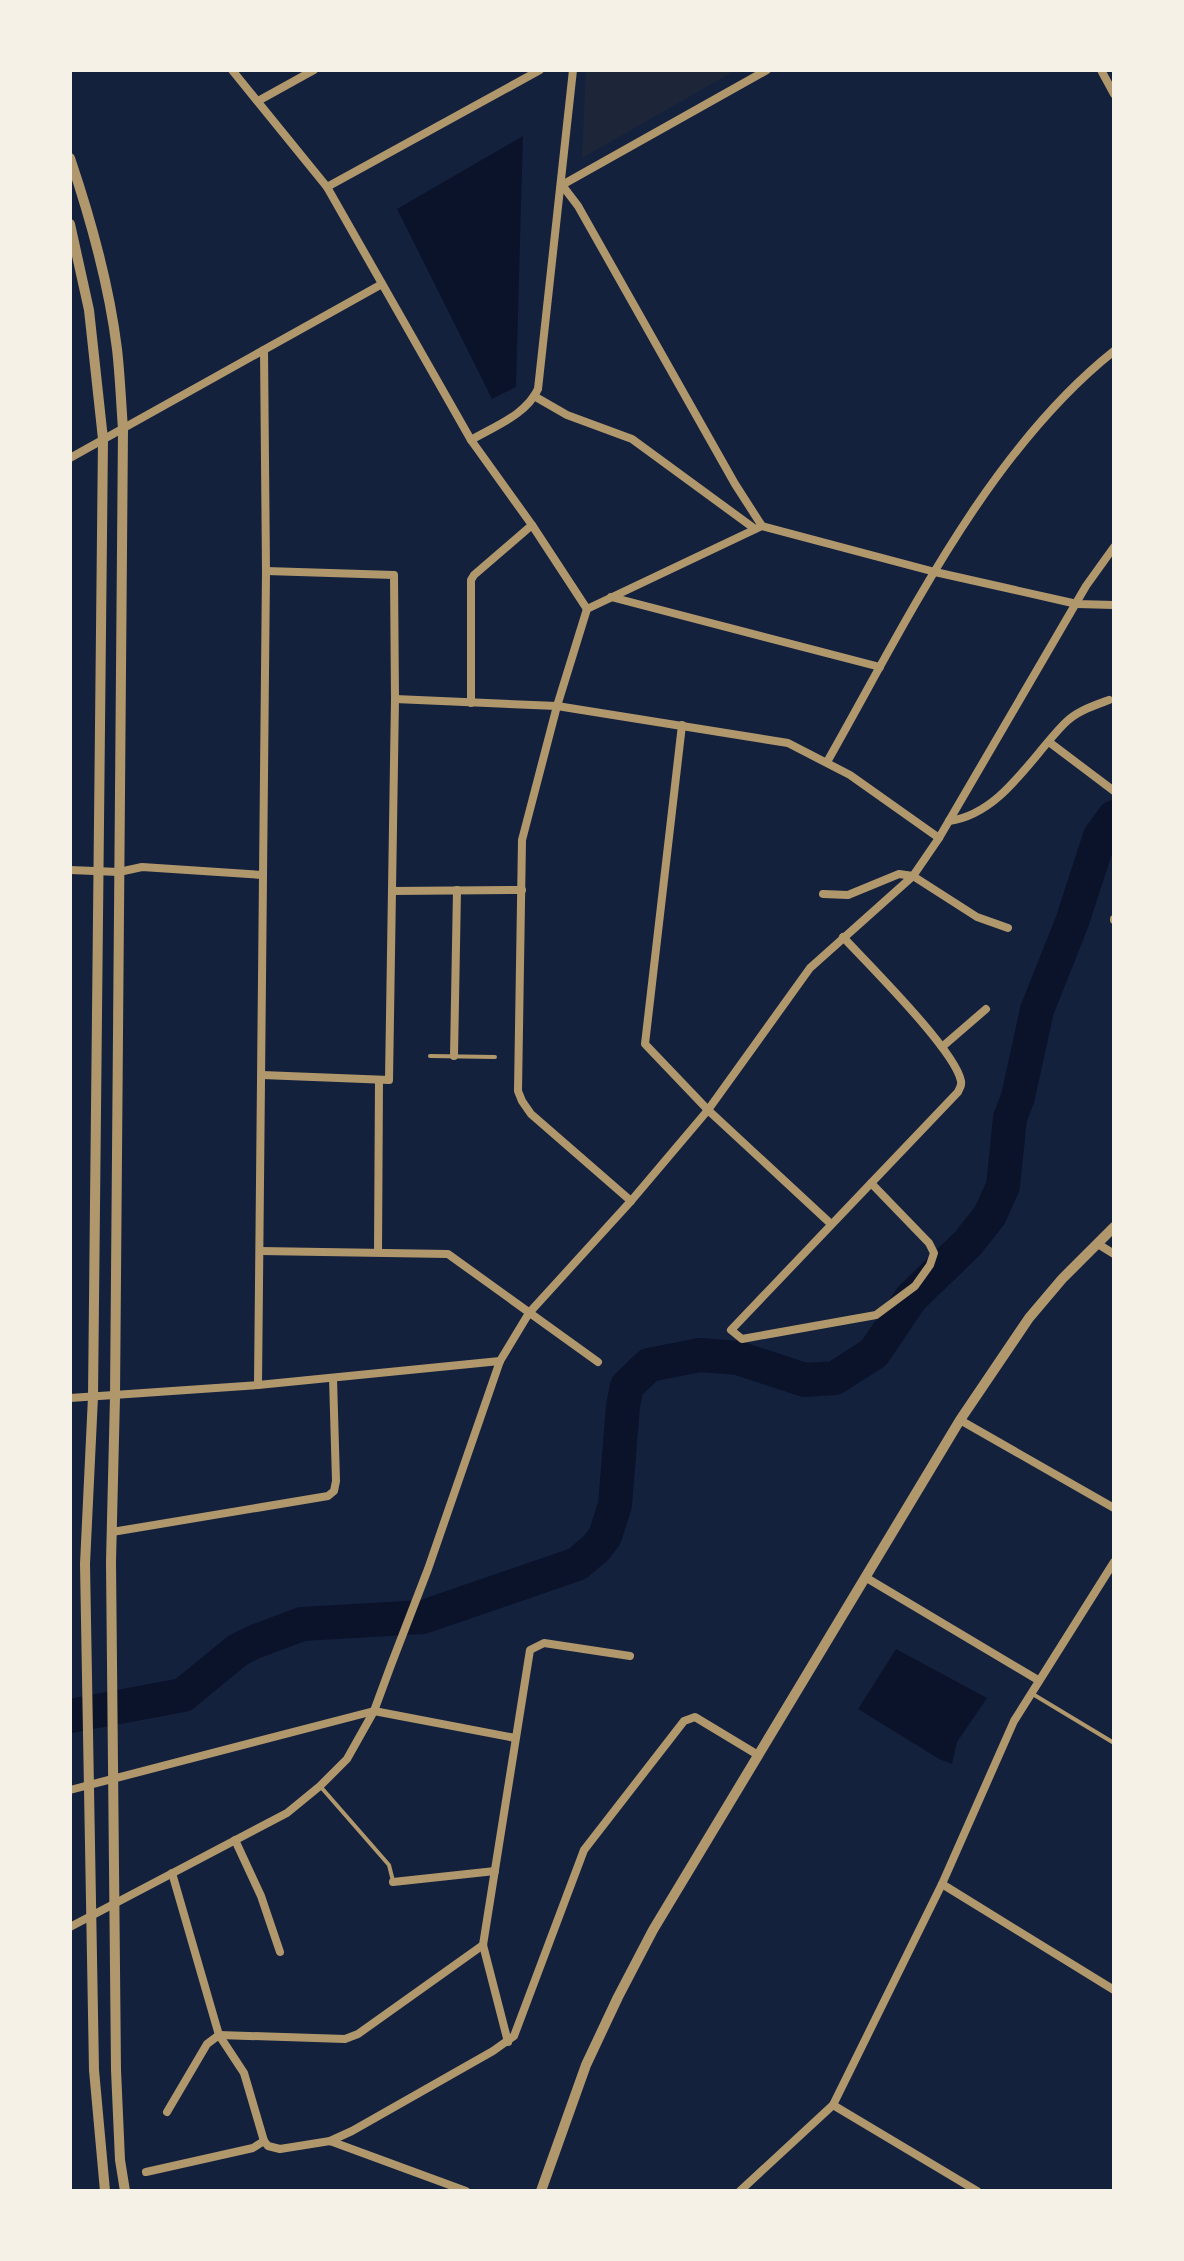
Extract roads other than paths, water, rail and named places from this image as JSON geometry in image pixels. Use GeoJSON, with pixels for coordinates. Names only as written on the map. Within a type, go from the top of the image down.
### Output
{"type":"FeatureCollection","features":[{"type":"Feature","properties":{"kind":"street"},"geometry":{"type":"LineString","coordinates":[[232,70],[327,187],[471,440],[587,609]]}},
{"type":"Feature","properties":{"kind":"street"},"geometry":{"type":"LineString","coordinates":[[258,101],[314,70]]}},
{"type":"Feature","properties":{"kind":"street"},"geometry":{"type":"LineString","coordinates":[[327,187],[540,70]]}},
{"type":"Feature","properties":{"kind":"street"},"geometry":{"type":"LineString","coordinates":[[471,440],[524,409],[534,396],[539,382],[573,70]]}},
{"type":"Feature","properties":{"kind":"street"},"geometry":{"type":"LineString","coordinates":[[562,185],[767,70]]}},
{"type":"Feature","properties":{"kind":"street"},"geometry":{"type":"LineString","coordinates":[[1101,70],[1114,94]]}},
{"type":"Feature","properties":{"kind":"street"},"geometry":{"type":"LineString","coordinates":[[70,158],[93,228],[109,300],[117,349],[123,429],[111,1562],[116,2070],[120,2160],[125,2191]]}},
{"type":"Feature","properties":{"kind":"street"},"geometry":{"type":"LineString","coordinates":[[562,185],[578,206],[759,527]]}},
{"type":"Feature","properties":{"kind":"street"},"geometry":{"type":"LineString","coordinates":[[70,224],[89,310],[103,439],[93,1397],[85,1564],[94,2070],[105,2191]]}},
{"type":"Feature","properties":{"kind":"street"},"geometry":{"type":"LineString","coordinates":[[70,458],[382,284]]}},
{"type":"Feature","properties":{"kind":"street"},"geometry":{"type":"LineString","coordinates":[[258,1385],[266,571],[264,350]]}},
{"type":"Feature","properties":{"kind":"street"},"geometry":{"type":"LineString","coordinates":[[827,762],[935,572],[1010,456],[1063,397],[1114,351]]}},
{"type":"Feature","properties":{"kind":"street"},"geometry":{"type":"LineString","coordinates":[[534,396],[567,415],[632,439],[759,527],[1077,604],[1114,605]]}},
{"type":"Feature","properties":{"kind":"street"},"geometry":{"type":"LineString","coordinates":[[471,703],[471,580],[532,525]]}},
{"type":"Feature","properties":{"kind":"street"},"geometry":{"type":"LineString","coordinates":[[631,1201],[531,1114],[518,1091],[522,840],[557,706],[587,609],[759,527]]}},
{"type":"Feature","properties":{"kind":"street"},"geometry":{"type":"LineString","coordinates":[[70,1927],[287,1813],[347,1759],[374,1711],[428,1569],[500,1361],[529,1313],[631,1201],[708,1110],[810,968],[913,876],[939,838],[1086,586],[1114,547]]}},
{"type":"Feature","properties":{"kind":"street"},"geometry":{"type":"LineString","coordinates":[[262,1075],[389,1080],[395,699],[394,575],[266,571]]}},
{"type":"Feature","properties":{"kind":"street"},"geometry":{"type":"LineString","coordinates":[[611,597],[880,667]]}},
{"type":"Feature","properties":{"kind":"street"},"geometry":{"type":"LineString","coordinates":[[395,699],[557,706],[788,743],[850,775],[939,838]]}},
{"type":"Feature","properties":{"kind":"street"},"geometry":{"type":"LineString","coordinates":[[949,821],[978,812],[1028,766],[1066,722],[1079,712],[1109,700]]}},
{"type":"Feature","properties":{"kind":"street"},"geometry":{"type":"LineString","coordinates":[[682,725],[645,1044],[708,1110],[831,1224]]}},
{"type":"Feature","properties":{"kind":"street"},"geometry":{"type":"LineString","coordinates":[[1049,742],[1114,791]]}},
{"type":"Feature","properties":{"kind":"street"},"geometry":{"type":"LineString","coordinates":[[70,870],[119,872],[142,867],[262,875]]}},
{"type":"Feature","properties":{"kind":"street"},"geometry":{"type":"LineString","coordinates":[[823,894],[848,895],[899,874],[913,876],[977,917],[1008,928]]}},
{"type":"Feature","properties":{"kind":"street"},"geometry":{"type":"LineString","coordinates":[[454,1056],[457,890]]}},
{"type":"Feature","properties":{"kind":"street"},"geometry":{"type":"LineString","coordinates":[[392,891],[522,890]]}},
{"type":"Feature","properties":{"kind":"street"},"geometry":{"type":"LineString","coordinates":[[843,937],[942,1047],[961,1079],[961,1085],[958,1092],[831,1224],[731,1330],[742,1339],[876,1315],[915,1286],[930,1265],[934,1253],[929,1243],[871,1183]]}},
{"type":"Feature","properties":{"kind":"street"},"geometry":{"type":"LineString","coordinates":[[942,1047],[986,1009]]}},
{"type":"Feature","properties":{"kind":"street"},"geometry":{"type":"LineString","coordinates":[[378,1252],[379,1080]]}},
{"type":"Feature","properties":{"kind":"street"},"geometry":{"type":"LineString","coordinates":[[541,2191],[586,2065],[653,1930],[960,1420],[1029,1318],[1062,1279],[1114,1227]]}},
{"type":"Feature","properties":{"kind":"street"},"geometry":{"type":"LineString","coordinates":[[1098,1244],[1114,1254]]}},
{"type":"Feature","properties":{"kind":"street"},"geometry":{"type":"LineString","coordinates":[[260,1251],[448,1254],[598,1362]]}},
{"type":"Feature","properties":{"kind":"street"},"geometry":{"type":"LineString","coordinates":[[70,1398],[258,1385],[500,1361]]}},
{"type":"Feature","properties":{"kind":"street"},"geometry":{"type":"LineString","coordinates":[[112,1532],[328,1496],[334,1491],[336,1481],[333,1378]]}},
{"type":"Feature","properties":{"kind":"street"},"geometry":{"type":"LineString","coordinates":[[960,1420],[1114,1508]]}},
{"type":"Feature","properties":{"kind":"street"},"geometry":{"type":"LineString","coordinates":[[740,2191],[833,2105],[942,1884],[1014,1721],[1114,1562]]}},
{"type":"Feature","properties":{"kind":"street"},"geometry":{"type":"LineString","coordinates":[[865,1577],[1038,1680]]}},
{"type":"Feature","properties":{"kind":"street"},"geometry":{"type":"LineString","coordinates":[[508,2042],[483,1945],[530,1650],[550,1644],[630,1656]]}},
{"type":"Feature","properties":{"kind":"street"},"geometry":{"type":"LineString","coordinates":[[70,1790],[374,1711],[515,1738]]}},
{"type":"Feature","properties":{"kind":"street"},"geometry":{"type":"LineString","coordinates":[[172,1873],[219,2035],[244,2073],[264,2141],[268,2146],[280,2149],[330,2141],[514,2036],[584,1850],[684,1721],[695,1717],[758,1755]]}},
{"type":"Feature","properties":{"kind":"street"},"geometry":{"type":"LineString","coordinates":[[235,1840],[261,1896],[280,1952]]}},
{"type":"Feature","properties":{"kind":"street"},"geometry":{"type":"LineString","coordinates":[[393,1882],[495,1871]]}},
{"type":"Feature","properties":{"kind":"street"},"geometry":{"type":"LineString","coordinates":[[942,1884],[1114,1990]]}},
{"type":"Feature","properties":{"kind":"street"},"geometry":{"type":"LineString","coordinates":[[167,2112],[207,2044],[219,2035],[345,2039],[358,2034],[483,1945]]}},
{"type":"Feature","properties":{"kind":"street"},"geometry":{"type":"LineString","coordinates":[[833,2105],[977,2191]]}},
{"type":"Feature","properties":{"kind":"street"},"geometry":{"type":"LineString","coordinates":[[146,2172],[253,2148],[264,2141]]}},
{"type":"Feature","properties":{"kind":"street"},"geometry":{"type":"LineString","coordinates":[[330,2141],[466,2191]]}},
{"type":"Feature","properties":{"kind":"lane"},"geometry":{"type":"LineString","coordinates":[[430,1056],[495,1057]]}},
{"type":"Feature","properties":{"kind":"lane"},"geometry":{"type":"LineString","coordinates":[[1031,1693],[1114,1743]]}},
{"type":"Feature","properties":{"kind":"lane"},"geometry":{"type":"LineString","coordinates":[[320,1786],[389,1865],[393,1882]]}},
{"type":"Feature","properties":{"kind":"waterway"},"geometry":{"type":"LineString","coordinates":[[70,1716],[183,1695],[238,1650],[302,1624],[423,1617],[577,1564],[605,1536],[615,1505],[627,1386],[649,1365],[700,1355],[738,1358],[805,1380],[835,1378],[874,1353],[911,1298],[968,1243],[990,1215],[1003,1186],[1010,1118],[1018,1097],[1037,1010],[1072,922],[1100,836],[1114,817]]}}]}
